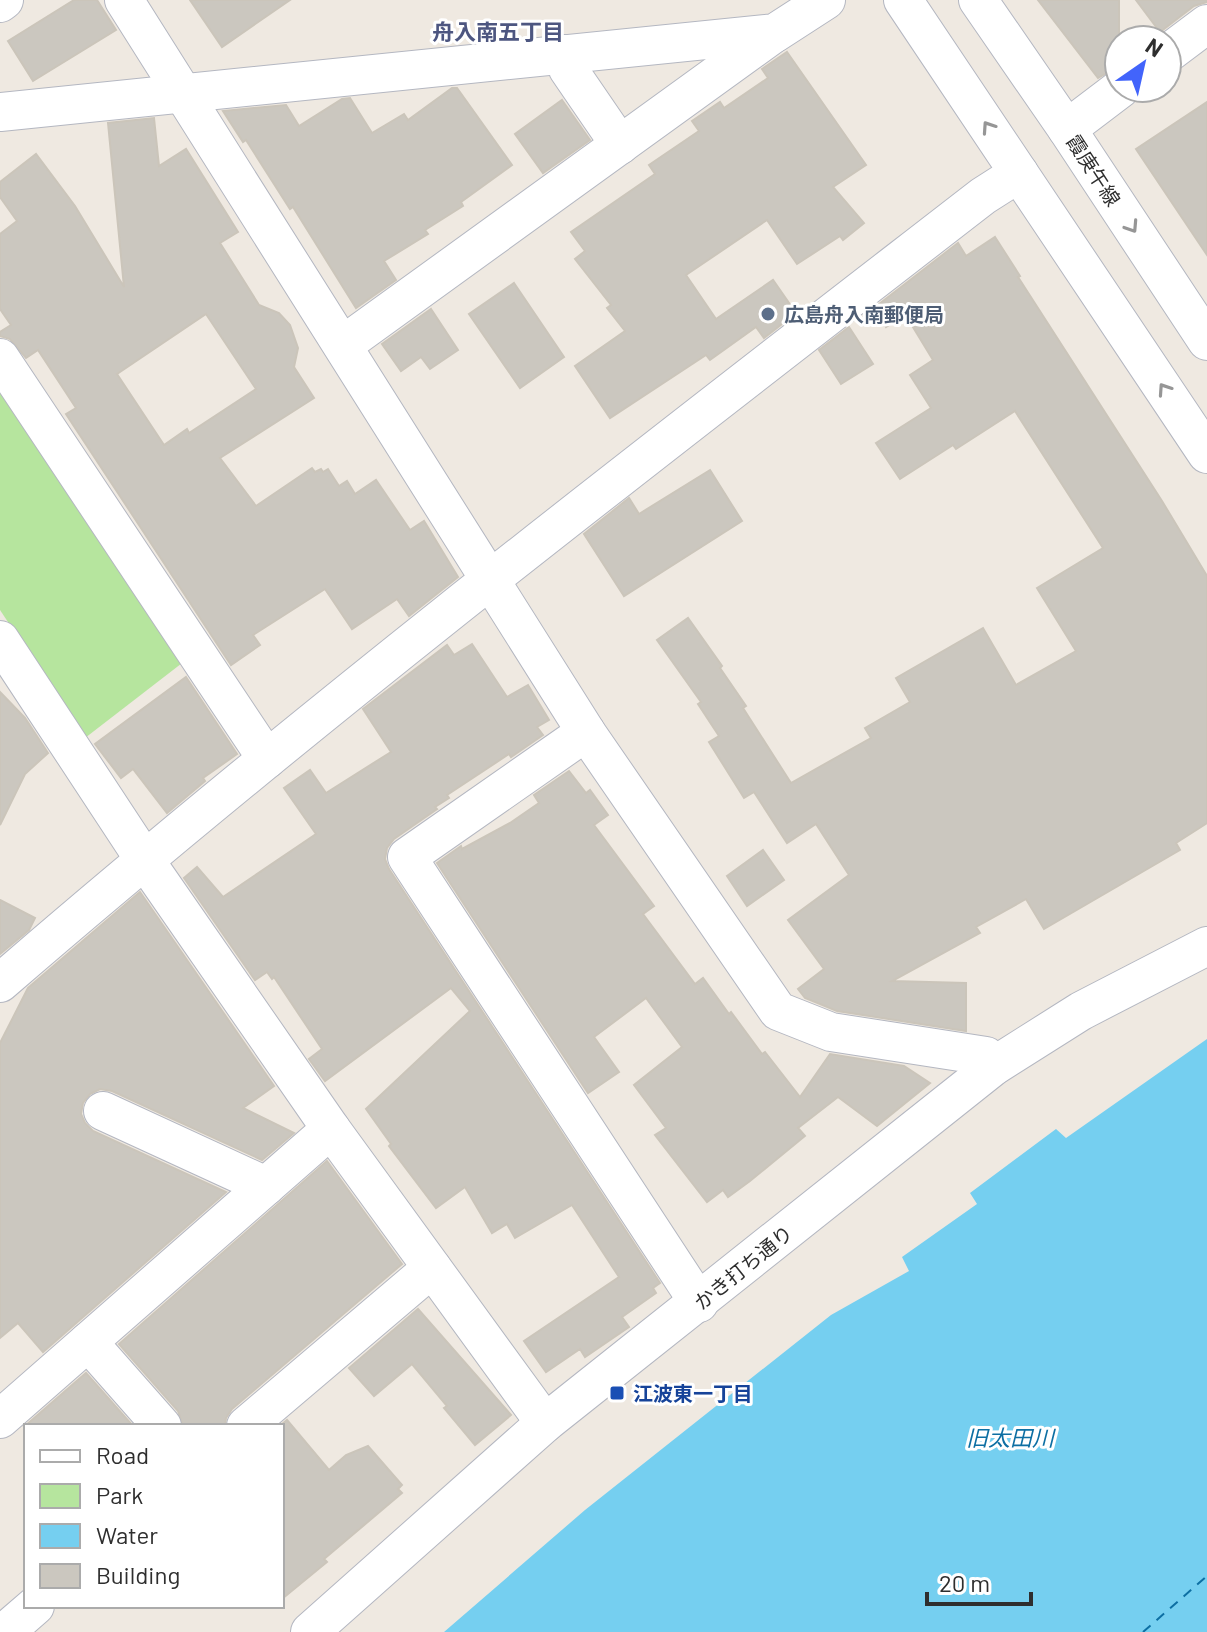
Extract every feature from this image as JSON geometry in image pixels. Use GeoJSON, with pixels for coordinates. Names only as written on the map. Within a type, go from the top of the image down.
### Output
{"type":"FeatureCollection","features":[{"type":"Feature","properties":{"kind":"street"},"geometry":{"type":"LineString","coordinates":[[124,0],[586,732],[778,1011],[831,1032],[986,1056],[994,1066]]}},
{"type":"Feature","properties":{"kind":"street"},"geometry":{"type":"LineString","coordinates":[[343,345],[775,33],[826,0]]}},
{"type":"Feature","properties":{"kind":"street"},"geometry":{"type":"LineString","coordinates":[[903,0],[1207,454]]}},
{"type":"Feature","properties":{"kind":"street","name":"霞庚午線"},"geometry":{"type":"LineString","coordinates":[[978,0],[1207,341]]}},
{"type":"Feature","properties":{"kind":"street"},"geometry":{"type":"LineString","coordinates":[[1183,42],[1207,24]]}},
{"type":"Feature","properties":{"kind":"street"},"geometry":{"type":"LineString","coordinates":[[4,117],[181,92],[775,33]]}},
{"type":"Feature","properties":{"kind":"street"},"geometry":{"type":"LineString","coordinates":[[564,54],[568,69],[620,145]]}},
{"type":"Feature","properties":{"kind":"street"},"geometry":{"type":"LineString","coordinates":[[1067,129],[1103,102]]}},
{"type":"Feature","properties":{"kind":"street"},"geometry":{"type":"LineString","coordinates":[[0,983],[144,859],[491,579],[970,206],[1019,173]]}},
{"type":"Feature","properties":{"kind":"street"},"geometry":{"type":"LineString","coordinates":[[0,358],[267,759]]}},
{"type":"Feature","properties":{"kind":"street"},"geometry":{"type":"LineString","coordinates":[[0,640],[144,859],[331,1129],[545,1423]]}},
{"type":"Feature","properties":{"kind":"street"},"geometry":{"type":"LineString","coordinates":[[586,732],[407,857],[699,1303]]}},
{"type":"Feature","properties":{"kind":"street","name":"かき打ち通り"},"geometry":{"type":"LineString","coordinates":[[310,1632],[545,1423],[994,1066],[1081,1011],[1207,946]]}},
{"type":"Feature","properties":{"kind":"street"},"geometry":{"type":"LineString","coordinates":[[103,1111],[266,1186]]}},
{"type":"Feature","properties":{"kind":"street"},"geometry":{"type":"LineString","coordinates":[[12,1420],[88,1342],[331,1129]]}},
{"type":"Feature","properties":{"kind":"street"},"geometry":{"type":"LineString","coordinates":[[248,1424],[432,1268]]}},
{"type":"Feature","properties":{"kind":"street"},"geometry":{"type":"LineString","coordinates":[[88,1342],[160,1424]]}},
{"type":"Feature","properties":{"kind":"street"},"geometry":{"type":"LineString","coordinates":[[5,1632],[33,1608]]}},
{"type":"Feature","properties":{"kind":"green space"},"geometry":{"type":"Polygon","coordinates":[[[0,381],[186,660],[85,738],[0,610],[0,381]]]}},
{"type":"Feature","properties":{"kind":"water","name":"旧太田川"},"geometry":{"type":"Polygon","coordinates":[[[1207,1039],[1207,1632],[444,1632],[585,1510],[831,1315],[909,1271],[902,1257],[977,1204],[970,1193],[1056,1129],[1066,1138],[1207,1039]]]}},
{"type":"Feature","properties":{"kind":"building"},"geometry":{"type":"Polygon","coordinates":[[[74,0],[97,0],[116,30],[33,81],[8,41],[74,0]]]}},
{"type":"Feature","properties":{"kind":"building"},"geometry":{"type":"Polygon","coordinates":[[[190,0],[290,0],[222,47],[190,0]]]}},
{"type":"Feature","properties":{"kind":"building"},"geometry":{"type":"Polygon","coordinates":[[[1038,0],[1119,0],[1119,24],[1103,24],[1103,75],[1098,78],[1038,0]]]}},
{"type":"Feature","properties":{"kind":"building"},"geometry":{"type":"Polygon","coordinates":[[[1136,0],[1207,0],[1170,24],[1154,24],[1136,0]]]}},
{"type":"Feature","properties":{"kind":"building"},"geometry":{"type":"Polygon","coordinates":[[[787,52],[866,165],[833,187],[864,223],[843,240],[840,236],[797,264],[767,220],[686,275],[716,319],[773,280],[796,313],[764,338],[756,327],[710,360],[706,355],[610,418],[575,366],[625,331],[607,308],[611,305],[575,259],[585,251],[571,232],[655,174],[649,165],[699,131],[692,121],[720,102],[724,108],[768,78],[762,69],[787,52]]]}},
{"type":"Feature","properties":{"kind":"building"},"geometry":{"type":"Polygon","coordinates":[[[452,88],[457,88],[512,165],[461,202],[463,206],[425,230],[428,234],[384,261],[396,280],[356,308],[293,207],[290,209],[246,140],[243,142],[223,111],[286,105],[299,126],[342,99],[350,98],[372,133],[404,114],[408,120],[452,88]]]}},
{"type":"Feature","properties":{"kind":"building"},"geometry":{"type":"Polygon","coordinates":[[[562,100],[590,140],[543,173],[515,134],[562,100]]]}},
{"type":"Feature","properties":{"kind":"building"},"geometry":{"type":"Polygon","coordinates":[[[1207,102],[1207,255],[1136,149],[1207,102]]]}},
{"type":"Feature","properties":{"kind":"building"},"geometry":{"type":"Polygon","coordinates":[[[154,118],[159,166],[186,149],[238,232],[220,243],[259,305],[279,313],[290,325],[298,348],[294,367],[314,398],[220,458],[256,506],[312,468],[315,472],[328,469],[339,486],[347,481],[355,494],[376,480],[410,530],[424,521],[458,577],[409,616],[397,599],[352,629],[325,589],[253,635],[260,645],[231,665],[66,414],[76,408],[38,350],[26,358],[10,339],[0,336],[0,332],[11,325],[0,309],[0,234],[17,221],[0,197],[0,182],[36,154],[75,206],[124,287],[108,123],[154,118]],[[206,314],[117,374],[164,445],[187,429],[189,433],[256,389],[206,314]]]}},
{"type":"Feature","properties":{"kind":"building"},"geometry":{"type":"Polygon","coordinates":[[[995,237],[1207,576],[1207,823],[1176,843],[1180,850],[1044,929],[1026,899],[976,927],[980,933],[892,981],[966,983],[966,1031],[837,1011],[805,998],[798,989],[824,969],[788,920],[849,875],[816,824],[787,843],[754,792],[744,798],[709,742],[719,736],[698,704],[701,702],[657,640],[688,618],[722,666],[720,668],[746,706],[743,708],[791,783],[871,738],[865,728],[910,702],[896,678],[983,628],[1016,685],[1076,651],[1037,588],[1103,548],[1015,411],[956,449],[953,445],[900,479],[876,443],[931,408],[910,375],[933,360],[905,314],[886,327],[874,308],[958,243],[966,256],[995,237]]]}},
{"type":"Feature","properties":{"kind":"building"},"geometry":{"type":"Polygon","coordinates":[[[514,283],[564,357],[520,388],[469,314],[514,283]]]}},
{"type":"Feature","properties":{"kind":"building"},"geometry":{"type":"Polygon","coordinates":[[[431,309],[458,350],[430,369],[421,357],[401,371],[382,344],[431,309]]]}},
{"type":"Feature","properties":{"kind":"building"},"geometry":{"type":"Polygon","coordinates":[[[849,327],[873,364],[841,384],[819,350],[849,327]]]}},
{"type":"Feature","properties":{"kind":"building"},"geometry":{"type":"Polygon","coordinates":[[[710,470],[742,521],[624,596],[584,534],[629,498],[639,514],[710,470]]]}},
{"type":"Feature","properties":{"kind":"building"},"geometry":{"type":"Polygon","coordinates":[[[472,644],[507,697],[528,685],[549,720],[537,727],[543,735],[447,795],[449,798],[435,807],[437,809],[394,839],[387,848],[385,859],[660,1283],[653,1288],[656,1293],[622,1317],[629,1327],[585,1357],[580,1349],[546,1372],[524,1341],[619,1277],[572,1205],[515,1238],[507,1224],[492,1233],[465,1187],[436,1208],[389,1146],[391,1144],[366,1109],[470,1011],[451,988],[325,1081],[309,1059],[322,1049],[274,977],[272,979],[267,972],[255,980],[184,878],[197,867],[223,897],[316,834],[284,788],[310,770],[326,793],[391,752],[363,709],[447,645],[454,655],[472,644]]]}},
{"type":"Feature","properties":{"kind":"building"},"geometry":{"type":"Polygon","coordinates":[[[186,677],[237,754],[203,778],[205,781],[167,813],[133,769],[121,778],[95,744],[186,677]]]}},
{"type":"Feature","properties":{"kind":"building"},"geometry":{"type":"Polygon","coordinates":[[[0,692],[25,718],[48,753],[25,774],[0,825],[0,692]]]}},
{"type":"Feature","properties":{"kind":"building"},"geometry":{"type":"Polygon","coordinates":[[[569,771],[586,793],[590,790],[608,815],[594,825],[654,906],[643,914],[695,984],[703,978],[729,1014],[731,1012],[762,1054],[765,1052],[800,1097],[830,1054],[904,1066],[930,1083],[877,1126],[838,1097],[798,1128],[805,1136],[750,1181],[728,1197],[723,1190],[707,1202],[655,1135],[666,1128],[634,1085],[682,1047],[646,998],[594,1037],[619,1072],[588,1093],[437,863],[461,846],[462,849],[510,823],[539,803],[534,795],[569,771]]]}},
{"type":"Feature","properties":{"kind":"building"},"geometry":{"type":"Polygon","coordinates":[[[763,850],[784,880],[747,906],[727,876],[763,850]]]}},
{"type":"Feature","properties":{"kind":"building"},"geometry":{"type":"Polygon","coordinates":[[[140,892],[274,1086],[243,1108],[294,1133],[262,1160],[112,1091],[100,1089],[90,1094],[83,1103],[81,1114],[93,1131],[226,1192],[43,1352],[18,1323],[0,1338],[0,1043],[28,988],[140,892]]]}},
{"type":"Feature","properties":{"kind":"building"},"geometry":{"type":"Polygon","coordinates":[[[0,900],[35,918],[29,930],[0,954],[0,900]]]}},
{"type":"Feature","properties":{"kind":"building"},"geometry":{"type":"Polygon","coordinates":[[[327,1161],[402,1264],[232,1409],[225,1424],[182,1424],[178,1411],[119,1344],[327,1161]]]}},
{"type":"Feature","properties":{"kind":"building"},"geometry":{"type":"Polygon","coordinates":[[[418,1309],[511,1415],[475,1445],[412,1364],[374,1396],[349,1368],[418,1309]]]}},
{"type":"Feature","properties":{"kind":"building"},"geometry":{"type":"Polygon","coordinates":[[[86,1373],[131,1424],[27,1424],[86,1373]]]}},
{"type":"Feature","properties":{"kind":"building"},"geometry":{"type":"Polygon","coordinates":[[[287,1420],[329,1470],[346,1455],[368,1446],[402,1485],[398,1489],[402,1493],[284,1597],[284,1424],[287,1420]]]}},
{"type":"Feature","properties":{"kind":"ferry route"},"geometry":{"type":"LineString","coordinates":[[1143,1632],[1207,1576]]}},
{"type":"Feature","properties":{"kind":"place","name":"広島舟入南郵便局"},"geometry":{"type":"Point","coordinates":[768,314]}},
{"type":"Feature","properties":{"kind":"place","name":"江波東一丁目"},"geometry":{"type":"Point","coordinates":[617,1393]}},
{"type":"Feature","properties":{"kind":"district","name":"舟入南五丁目"},"geometry":{"type":"Point","coordinates":[498,31]}}]}
